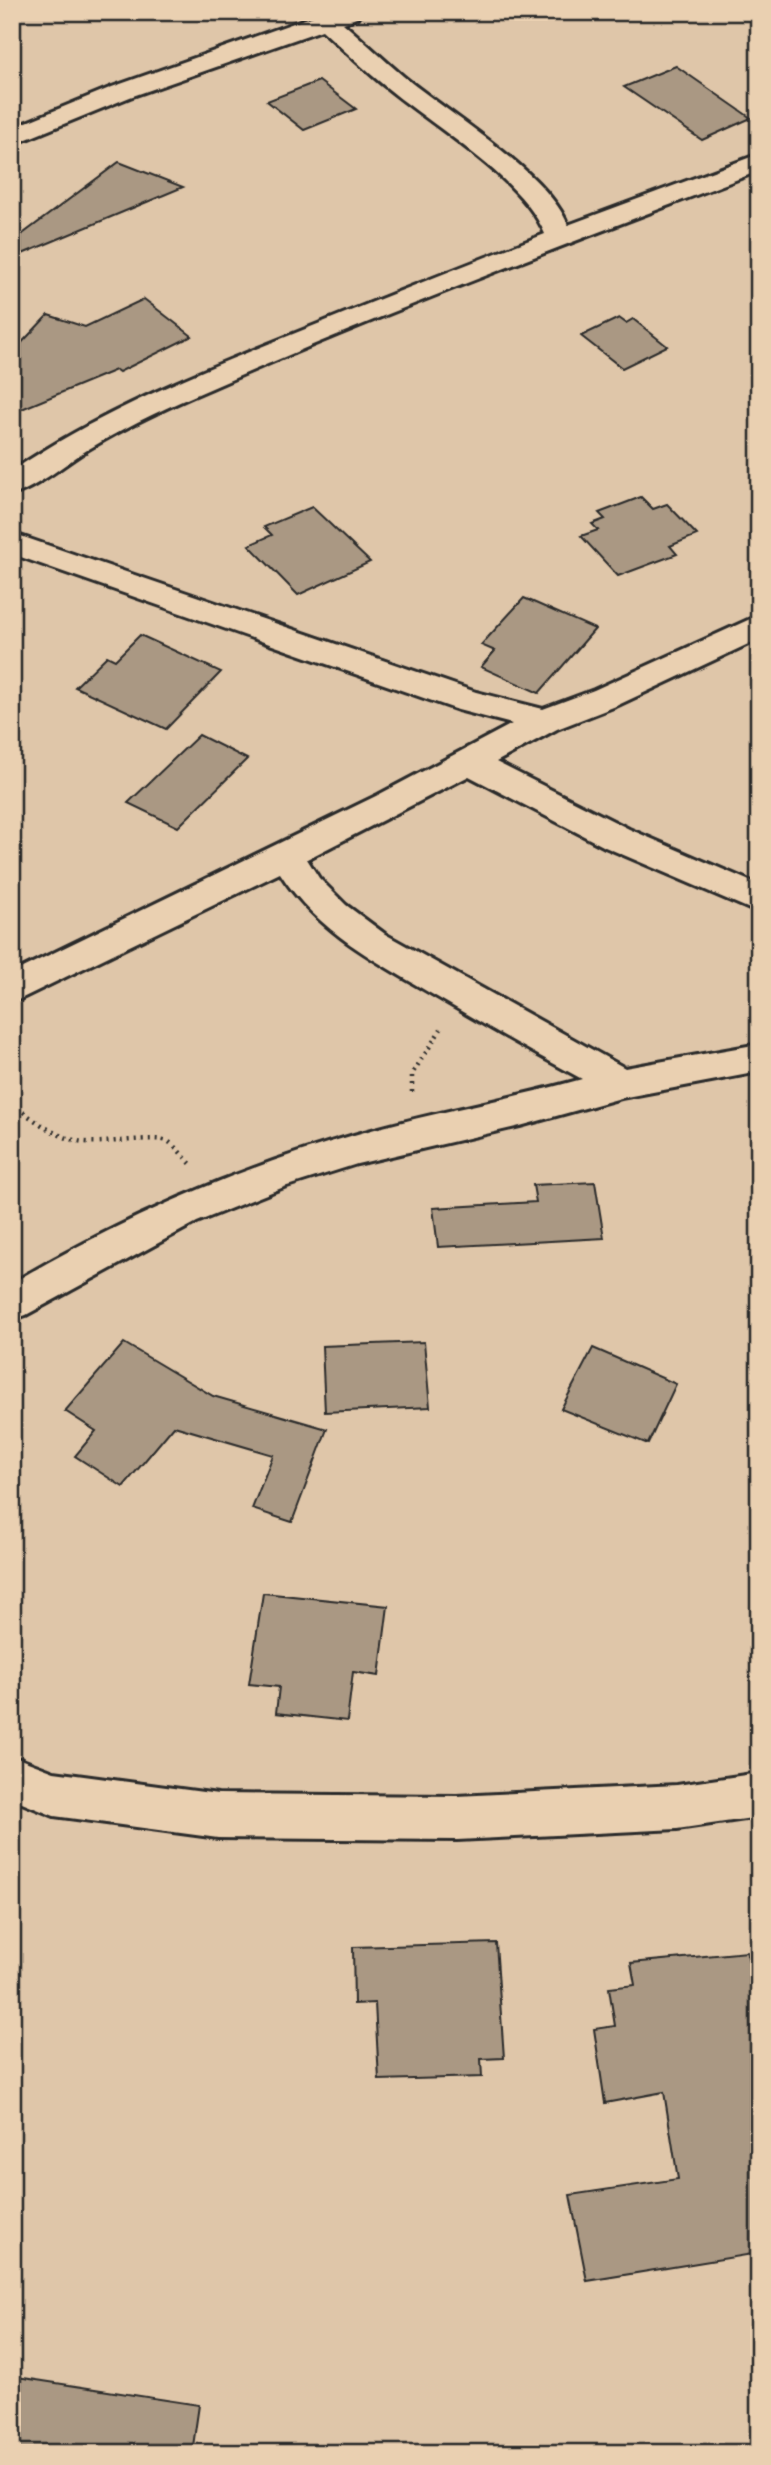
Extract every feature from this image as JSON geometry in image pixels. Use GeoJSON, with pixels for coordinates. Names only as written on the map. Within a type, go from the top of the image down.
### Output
{"type":"FeatureCollection","features":[{"type":"Feature","properties":{"kind":"street"},"geometry":{"type":"LineString","coordinates":[[12,138],[121,92],[338,17],[394,81],[540,198],[560,239]]}},
{"type":"Feature","properties":{"kind":"street"},"geometry":{"type":"LineString","coordinates":[[12,485],[49,457],[118,419],[184,388],[759,162]]}},
{"type":"Feature","properties":{"kind":"street"},"geometry":{"type":"LineString","coordinates":[[12,542],[469,702],[545,721]]}},
{"type":"Feature","properties":{"kind":"street"},"geometry":{"type":"LineString","coordinates":[[12,989],[390,804],[545,721],[605,698],[759,626]]}},
{"type":"Feature","properties":{"kind":"street"},"geometry":{"type":"LineString","coordinates":[[467,761],[617,838],[759,900]]}},
{"type":"Feature","properties":{"kind":"street"},"geometry":{"type":"LineString","coordinates":[[287,855],[307,887],[334,914],[373,943],[464,997],[621,1083]]}},
{"type":"Feature","properties":{"kind":"street"},"geometry":{"type":"LineString","coordinates":[[12,1303],[183,1211],[274,1175],[357,1149],[520,1111],[621,1083],[759,1058]]}},
{"type":"Feature","properties":{"kind":"street"},"geometry":{"type":"LineString","coordinates":[[12,1777],[54,1794],[218,1815],[457,1818],[677,1807],[759,1795]]}},
{"type":"Feature","properties":{"kind":"path"},"geometry":{"type":"LineString","coordinates":[[420,1134],[411,1083],[412,1074],[464,997]]}},
{"type":"Feature","properties":{"kind":"path"},"geometry":{"type":"LineString","coordinates":[[12,1104],[61,1136],[90,1144],[160,1138],[175,1147],[192,1165],[203,1168]]}},
{"type":"Feature","properties":{"kind":"building"},"geometry":{"type":"Polygon","coordinates":[[[676,66],[751,118],[702,140],[624,87],[676,66]]]}},
{"type":"Feature","properties":{"kind":"building"},"geometry":{"type":"Polygon","coordinates":[[[319,81],[356,109],[304,130],[267,101],[319,81]]]}},
{"type":"Feature","properties":{"kind":"building"},"geometry":{"type":"Polygon","coordinates":[[[119,162],[183,187],[15,257],[12,242],[119,162]]]}},
{"type":"Feature","properties":{"kind":"building"},"geometry":{"type":"Polygon","coordinates":[[[144,299],[192,336],[119,372],[116,370],[12,413],[12,353],[48,315],[85,327],[144,299]]]}},
{"type":"Feature","properties":{"kind":"building"},"geometry":{"type":"Polygon","coordinates":[[[619,318],[626,323],[633,319],[667,346],[622,368],[581,336],[619,318]]]}},
{"type":"Feature","properties":{"kind":"building"},"geometry":{"type":"Polygon","coordinates":[[[641,497],[653,509],[667,504],[697,535],[670,546],[677,554],[618,576],[581,536],[598,530],[592,524],[605,519],[599,513],[641,497]]]}},
{"type":"Feature","properties":{"kind":"building"},"geometry":{"type":"Polygon","coordinates":[[[312,507],[370,562],[298,595],[249,545],[272,535],[264,527],[312,507]]]}},
{"type":"Feature","properties":{"kind":"building"},"geometry":{"type":"Polygon","coordinates":[[[524,598],[595,629],[539,693],[481,667],[495,651],[481,645],[524,598]]]}},
{"type":"Feature","properties":{"kind":"building"},"geometry":{"type":"Polygon","coordinates":[[[140,635],[221,672],[166,729],[75,687],[107,656],[115,660],[140,635]]]}},
{"type":"Feature","properties":{"kind":"building"},"geometry":{"type":"Polygon","coordinates":[[[199,735],[247,759],[178,827],[128,803],[199,735]]]}},
{"type":"Feature","properties":{"kind":"building"},"geometry":{"type":"Polygon","coordinates":[[[595,1182],[604,1238],[438,1247],[433,1208],[536,1202],[533,1185],[595,1182]]]}},
{"type":"Feature","properties":{"kind":"building"},"geometry":{"type":"Polygon","coordinates":[[[424,1342],[430,1407],[325,1412],[322,1346],[424,1342]]]}},
{"type":"Feature","properties":{"kind":"building"},"geometry":{"type":"Polygon","coordinates":[[[124,1343],[213,1396],[327,1429],[292,1522],[252,1509],[273,1455],[174,1426],[123,1487],[75,1456],[96,1431],[65,1411],[124,1343]]]}},
{"type":"Feature","properties":{"kind":"building"},"geometry":{"type":"Polygon","coordinates":[[[593,1348],[676,1384],[648,1444],[561,1409],[593,1348]]]}},
{"type":"Feature","properties":{"kind":"building"},"geometry":{"type":"Polygon","coordinates":[[[263,1593],[388,1606],[379,1676],[353,1672],[347,1721],[276,1713],[279,1687],[249,1684],[263,1593]]]}},
{"type":"Feature","properties":{"kind":"building"},"geometry":{"type":"Polygon","coordinates":[[[496,1943],[504,2058],[481,2059],[482,2077],[379,2080],[375,2003],[354,2004],[353,1947],[496,1943]]]}},
{"type":"Feature","properties":{"kind":"building"},"geometry":{"type":"Polygon","coordinates":[[[747,1952],[759,2016],[759,2253],[587,2281],[570,2195],[678,2179],[664,2092],[605,2103],[594,2029],[615,2026],[609,1988],[635,1985],[631,1963],[747,1952]]]}},
{"type":"Feature","properties":{"kind":"building"},"geometry":{"type":"Polygon","coordinates":[[[17,2377],[199,2405],[192,2453],[12,2453],[12,2402],[17,2377]]]}}]}
